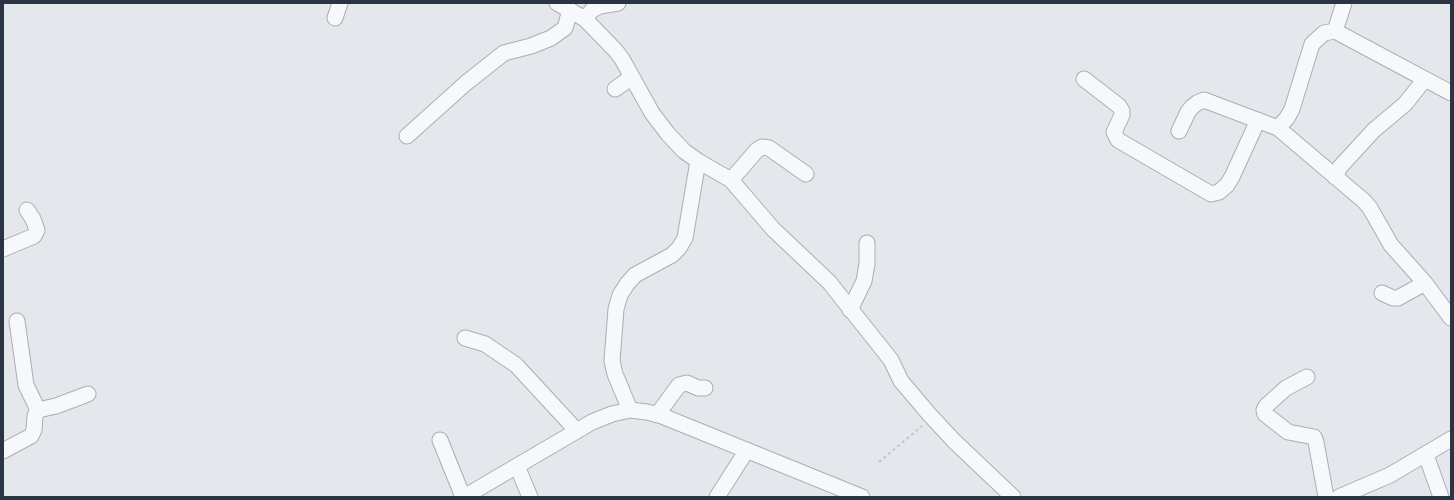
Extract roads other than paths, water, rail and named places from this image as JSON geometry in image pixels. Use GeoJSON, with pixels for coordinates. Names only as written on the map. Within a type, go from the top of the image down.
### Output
{"type":"FeatureCollection","features":[{"type":"Feature","properties":{"kind":"street"},"geometry":{"type":"LineString","coordinates":[[335,18],[340,3]]}},
{"type":"Feature","properties":{"kind":"street"},"geometry":{"type":"LineString","coordinates":[[557,3],[585,19],[616,51],[659,124],[684,151],[698,161],[732,180],[772,229],[829,282],[890,360],[901,382],[954,441],[1013,497]]}},
{"type":"Feature","properties":{"kind":"street"},"geometry":{"type":"LineString","coordinates":[[585,19],[592,10],[600,6],[618,3]]}},
{"type":"Feature","properties":{"kind":"street"},"geometry":{"type":"LineString","coordinates":[[1335,32],[1344,3]]}},
{"type":"Feature","properties":{"kind":"street"},"geometry":{"type":"LineString","coordinates":[[407,136],[466,83],[504,53],[531,46],[551,38],[566,28],[570,10]]}},
{"type":"Feature","properties":{"kind":"street"},"geometry":{"type":"LineString","coordinates":[[1278,128],[1287,118],[1292,109],[1312,44],[1324,33],[1335,32],[1451,93]]}},
{"type":"Feature","properties":{"kind":"street"},"geometry":{"type":"LineString","coordinates":[[615,89],[632,78]]}},
{"type":"Feature","properties":{"kind":"street"},"geometry":{"type":"LineString","coordinates":[[1084,78],[1119,106],[1122,111],[1122,115],[1114,132],[1115,137],[1118,140],[1211,194],[1219,192],[1229,181],[1258,120]]}},
{"type":"Feature","properties":{"kind":"street"},"geometry":{"type":"LineString","coordinates":[[1335,177],[1340,167],[1374,130],[1404,104],[1425,79]]}},
{"type":"Feature","properties":{"kind":"street"},"geometry":{"type":"LineString","coordinates":[[1179,131],[1192,107],[1204,100],[1278,128],[1364,201],[1370,208],[1391,245],[1425,283],[1451,318]]}},
{"type":"Feature","properties":{"kind":"street"},"geometry":{"type":"LineString","coordinates":[[732,180],[757,150],[762,147],[769,148],[806,174]]}},
{"type":"Feature","properties":{"kind":"street"},"geometry":{"type":"LineString","coordinates":[[630,410],[615,374],[612,361],[616,309],[620,295],[635,275],[672,255],[679,248],[685,238],[698,161]]}},
{"type":"Feature","properties":{"kind":"street"},"geometry":{"type":"LineString","coordinates":[[3,249],[34,236],[37,230],[34,219],[27,210]]}},
{"type":"Feature","properties":{"kind":"street"},"geometry":{"type":"LineString","coordinates":[[850,310],[864,281],[867,264],[867,244]]}},
{"type":"Feature","properties":{"kind":"street"},"geometry":{"type":"LineString","coordinates":[[1382,293],[1393,298],[1398,298],[1425,283]]}},
{"type":"Feature","properties":{"kind":"street"},"geometry":{"type":"LineString","coordinates":[[17,321],[26,385],[38,410]]}},
{"type":"Feature","properties":{"kind":"street"},"geometry":{"type":"LineString","coordinates":[[465,338],[485,344],[516,365],[577,431]]}},
{"type":"Feature","properties":{"kind":"street"},"geometry":{"type":"LineString","coordinates":[[1307,377],[1286,388],[1266,406],[1264,414],[1288,432],[1314,437],[1326,497]]}},
{"type":"Feature","properties":{"kind":"street"},"geometry":{"type":"LineString","coordinates":[[657,415],[679,385],[687,384],[698,388],[705,388]]}},
{"type":"Feature","properties":{"kind":"street"},"geometry":{"type":"LineString","coordinates":[[38,410],[56,406],[88,394]]}},
{"type":"Feature","properties":{"kind":"street"},"geometry":{"type":"LineString","coordinates":[[3,451],[31,436],[34,430],[35,416],[38,410]]}},
{"type":"Feature","properties":{"kind":"street"},"geometry":{"type":"LineString","coordinates":[[440,440],[463,497],[592,422],[612,414],[630,410],[657,415],[748,450],[854,496]]}},
{"type":"Feature","properties":{"kind":"street"},"geometry":{"type":"LineString","coordinates":[[1339,497],[1390,475],[1451,439]]}},
{"type":"Feature","properties":{"kind":"street"},"geometry":{"type":"LineString","coordinates":[[717,497],[748,450]]}},
{"type":"Feature","properties":{"kind":"street"},"geometry":{"type":"LineString","coordinates":[[1426,455],[1441,497]]}},
{"type":"Feature","properties":{"kind":"street"},"geometry":{"type":"LineString","coordinates":[[517,466],[530,497]]}}]}
